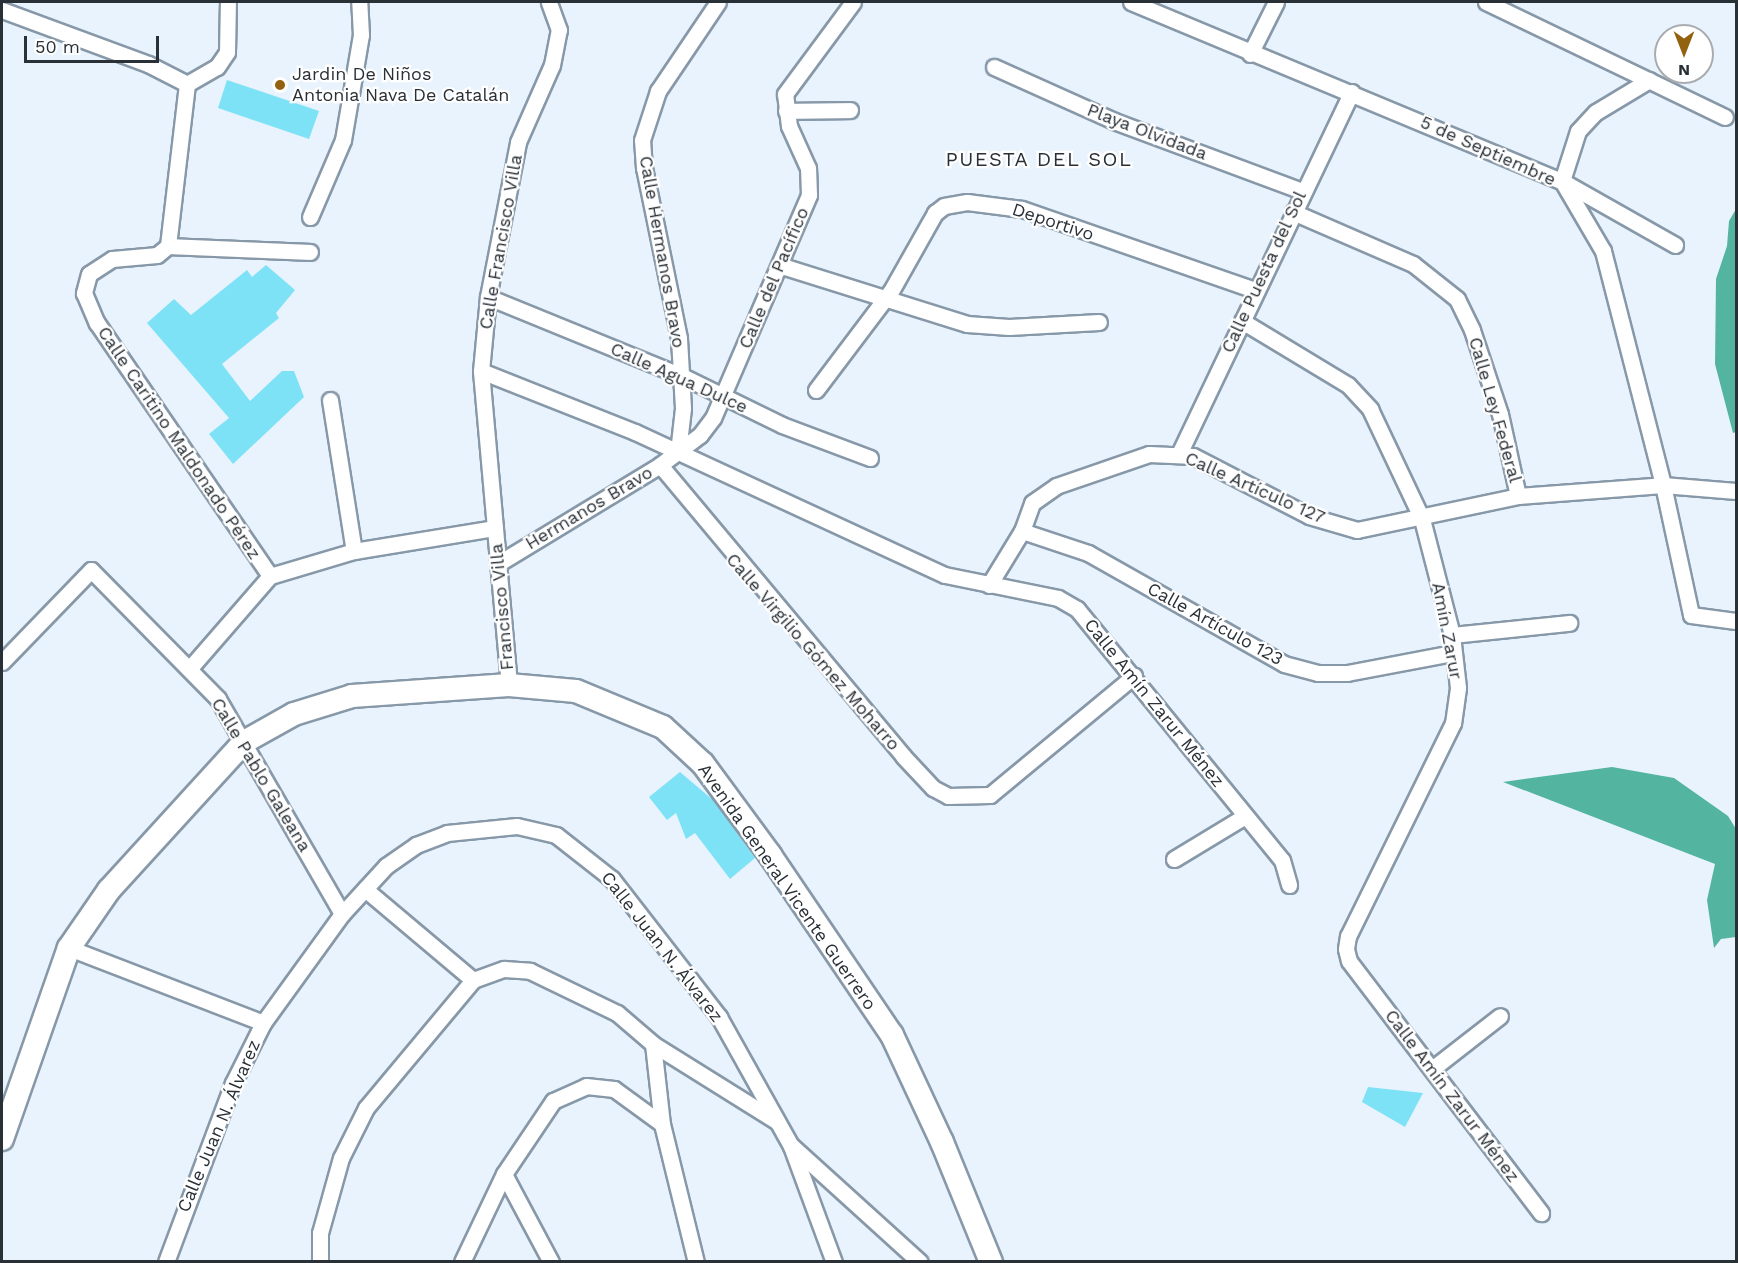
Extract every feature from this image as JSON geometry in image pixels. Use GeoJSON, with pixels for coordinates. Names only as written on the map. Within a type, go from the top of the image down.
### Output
{"type":"FeatureCollection","features":[{"type":"Feature","properties":{"kind":"street"},"geometry":{"type":"LineString","coordinates":[[188,84],[218,67],[227,52],[228,2]]}},
{"type":"Feature","properties":{"kind":"street"},"geometry":{"type":"LineString","coordinates":[[310,217],[343,140],[360,34],[359,2]]}},
{"type":"Feature","properties":{"kind":"street","name":"Calle Francisco Villa"},"geometry":{"type":"LineString","coordinates":[[495,528],[481,371],[488,297],[518,142],[552,65],[559,30],[549,2]]}},
{"type":"Feature","properties":{"kind":"street","name":"Calle Hermanos Bravo"},"geometry":{"type":"LineString","coordinates":[[678,452],[682,376],[642,140],[662,84],[718,2]]}},
{"type":"Feature","properties":{"kind":"street"},"geometry":{"type":"LineString","coordinates":[[850,110],[786,111],[785,94],[853,2]]}},
{"type":"Feature","properties":{"kind":"street","name":"5 de Septiembre"},"geometry":{"type":"LineString","coordinates":[[1131,2],[1250,54],[1352,92],[1562,181],[1603,251],[1663,484],[1691,615],[1737,621]]}},
{"type":"Feature","properties":{"kind":"street"},"geometry":{"type":"LineString","coordinates":[[1250,54],[1276,2]]}},
{"type":"Feature","properties":{"kind":"street"},"geometry":{"type":"LineString","coordinates":[[1486,2],[1725,117]]}},
{"type":"Feature","properties":{"kind":"street"},"geometry":{"type":"LineString","coordinates":[[2,10],[138,60],[188,84]]}},
{"type":"Feature","properties":{"kind":"street","name":"Playa Olvidada"},"geometry":{"type":"LineString","coordinates":[[994,68],[1114,121],[1302,191]]}},
{"type":"Feature","properties":{"kind":"street"},"geometry":{"type":"LineString","coordinates":[[1649,80],[1596,112],[1578,130],[1562,181],[1675,245]]}},
{"type":"Feature","properties":{"kind":"street"},"geometry":{"type":"LineString","coordinates":[[188,84],[168,246],[310,252]]}},
{"type":"Feature","properties":{"kind":"street","name":"Calle Puesta del Sol"},"geometry":{"type":"LineString","coordinates":[[1179,454],[1302,191],[1352,92]]}},
{"type":"Feature","properties":{"kind":"street","name":"Calle del Pacífico"},"geometry":{"type":"LineString","coordinates":[[678,452],[700,435],[723,396],[782,266],[811,182],[786,111]]}},
{"type":"Feature","properties":{"kind":"street","name":"Deportivo"},"geometry":{"type":"LineString","coordinates":[[816,390],[887,296],[935,213],[944,206],[967,202],[1022,209],[1255,290]]}},
{"type":"Feature","properties":{"kind":"street","name":"Calle Ley Federal"},"geometry":{"type":"LineString","coordinates":[[1293,212],[1413,264],[1457,299],[1472,330],[1496,404],[1518,496]]}},
{"type":"Feature","properties":{"kind":"street","name":"Calle Caritino Maldonado Pérez"},"geometry":{"type":"LineString","coordinates":[[168,246],[157,255],[112,259],[89,274],[84,293],[90,310],[270,576]]}},
{"type":"Feature","properties":{"kind":"street"},"geometry":{"type":"LineString","coordinates":[[782,266],[887,296],[967,324],[1009,327],[1099,322]]}},
{"type":"Feature","properties":{"kind":"street","name":"Calle Agua Dulce"},"geometry":{"type":"LineString","coordinates":[[488,297],[682,376],[782,425],[870,458]]}},
{"type":"Feature","properties":{"kind":"street","name":"Amín Zarur"},"geometry":{"type":"LineString","coordinates":[[1242,321],[1348,385],[1371,409],[1422,519],[1452,635],[1458,688],[1453,723],[1348,936],[1346,949]]}},
{"type":"Feature","properties":{"kind":"street","name":"Calle Amín Zarur Ménez"},"geometry":{"type":"LineString","coordinates":[[481,371],[678,452],[945,575],[1058,598],[1077,609],[1134,676],[1281,860],[1289,885]]}},
{"type":"Feature","properties":{"kind":"street"},"geometry":{"type":"LineString","coordinates":[[330,400],[354,551]]}},
{"type":"Feature","properties":{"kind":"street","name":"Hermanos Bravo"},"geometry":{"type":"LineString","coordinates":[[499,563],[678,452]]}},
{"type":"Feature","properties":{"kind":"street","name":"Calle Artículo 127"},"geometry":{"type":"LineString","coordinates":[[1022,531],[1032,503],[1056,486],[1149,454],[1179,454],[1309,516],[1357,530],[1422,519],[1518,496],[1663,484],[1737,491]]}},
{"type":"Feature","properties":{"kind":"street","name":"Calle Virgilio Gómez Moharro"},"geometry":{"type":"LineString","coordinates":[[660,465],[707,528],[933,788],[948,796],[990,795],[1134,676]]}},
{"type":"Feature","properties":{"kind":"street"},"geometry":{"type":"LineString","coordinates":[[190,668],[270,576],[354,551],[495,528]]}},
{"type":"Feature","properties":{"kind":"street","name":"Francisco Villa"},"geometry":{"type":"LineString","coordinates":[[495,528],[509,685]]}},
{"type":"Feature","properties":{"kind":"street"},"geometry":{"type":"LineString","coordinates":[[989,585],[1022,531]]}},
{"type":"Feature","properties":{"kind":"street","name":"Calle Artículo 123"},"geometry":{"type":"LineString","coordinates":[[1022,531],[1088,553],[1284,664],[1318,673],[1347,673],[1453,653]]}},
{"type":"Feature","properties":{"kind":"street","name":"Calle Pablo Galeana"},"geometry":{"type":"LineString","coordinates":[[2,662],[91,570],[218,699],[342,914]]}},
{"type":"Feature","properties":{"kind":"street"},"geometry":{"type":"LineString","coordinates":[[1452,635],[1569,623]]}},
{"type":"Feature","properties":{"kind":"street","name":"Avenida General Vicente Guerrero"},"geometry":{"type":"LineString","coordinates":[[2,1138],[69,948],[109,890],[244,742],[294,714],[352,696],[509,685],[576,691],[623,707],[663,727],[703,764],[892,1035],[990,1262]]}},
{"type":"Feature","properties":{"kind":"street"},"geometry":{"type":"LineString","coordinates":[[1174,859],[1245,816]]}},
{"type":"Feature","properties":{"kind":"street","name":"Calle Juan N. Álvarez"},"geometry":{"type":"LineString","coordinates":[[166,1262],[233,1083],[263,1023],[342,914],[365,889],[416,845],[447,832],[517,826],[556,835],[612,879],[705,999],[791,1146],[834,1262]]}},
{"type":"Feature","properties":{"kind":"street"},"geometry":{"type":"LineString","coordinates":[[365,889],[473,980]]}},
{"type":"Feature","properties":{"kind":"street"},"geometry":{"type":"LineString","coordinates":[[69,948],[263,1023]]}},
{"type":"Feature","properties":{"kind":"street","name":"Calle Amín Zarur Ménez"},"geometry":{"type":"LineString","coordinates":[[1346,949],[1349,961],[1542,1213]]}},
{"type":"Feature","properties":{"kind":"street"},"geometry":{"type":"LineString","coordinates":[[320,1262],[320,1233],[341,1158],[366,1108],[473,980],[504,969],[530,971],[617,1013],[653,1044],[779,1123]]}},
{"type":"Feature","properties":{"kind":"street"},"geometry":{"type":"LineString","coordinates":[[1431,1069],[1500,1016]]}},
{"type":"Feature","properties":{"kind":"street"},"geometry":{"type":"LineString","coordinates":[[653,1044],[662,1124],[696,1262]]}},
{"type":"Feature","properties":{"kind":"street"},"geometry":{"type":"LineString","coordinates":[[462,1262],[504,1174],[553,1101],[586,1086],[614,1089],[662,1124]]}},
{"type":"Feature","properties":{"kind":"street"},"geometry":{"type":"LineString","coordinates":[[791,1146],[920,1262]]}},
{"type":"Feature","properties":{"kind":"street"},"geometry":{"type":"LineString","coordinates":[[504,1174],[551,1262]]}},
{"type":"Feature","properties":{"kind":"shaded area"},"geometry":{"type":"Polygon","coordinates":[[[1736,209],[1736,432],[1733,433],[1715,364],[1716,279],[1727,246],[1729,221],[1736,209]]]}},
{"type":"Feature","properties":{"kind":"shaded area"},"geometry":{"type":"Polygon","coordinates":[[[1612,767],[1674,778],[1728,816],[1736,829],[1736,937],[1721,939],[1714,948],[1707,900],[1715,864],[1503,782],[1612,767]]]}},
{"type":"Feature","properties":{"kind":"building"},"geometry":{"type":"Polygon","coordinates":[[[227,80],[319,111],[309,139],[218,108],[227,80]]]}},
{"type":"Feature","properties":{"kind":"building"},"geometry":{"type":"Polygon","coordinates":[[[266,265],[295,290],[276,313],[279,318],[222,364],[250,401],[282,371],[294,371],[304,397],[233,464],[209,434],[229,418],[147,323],[174,299],[191,315],[247,270],[252,277],[266,265]]]}},
{"type":"Feature","properties":{"kind":"building"},"geometry":{"type":"Polygon","coordinates":[[[680,772],[713,800],[755,858],[730,879],[695,833],[686,839],[676,813],[667,820],[649,797],[680,772]]]}},
{"type":"Feature","properties":{"kind":"building"},"geometry":{"type":"Polygon","coordinates":[[[1368,1087],[1423,1093],[1405,1127],[1362,1102],[1368,1087]]]}},
{"type":"Feature","properties":{"kind":"place","name":"Jardin De Niños Antonia Nava De Catalán"},"geometry":{"type":"Point","coordinates":[280,85]}},
{"type":"Feature","properties":{"kind":"district","name":"PUESTA DEL SOL"},"geometry":{"type":"Point","coordinates":[1039,159]}}]}
